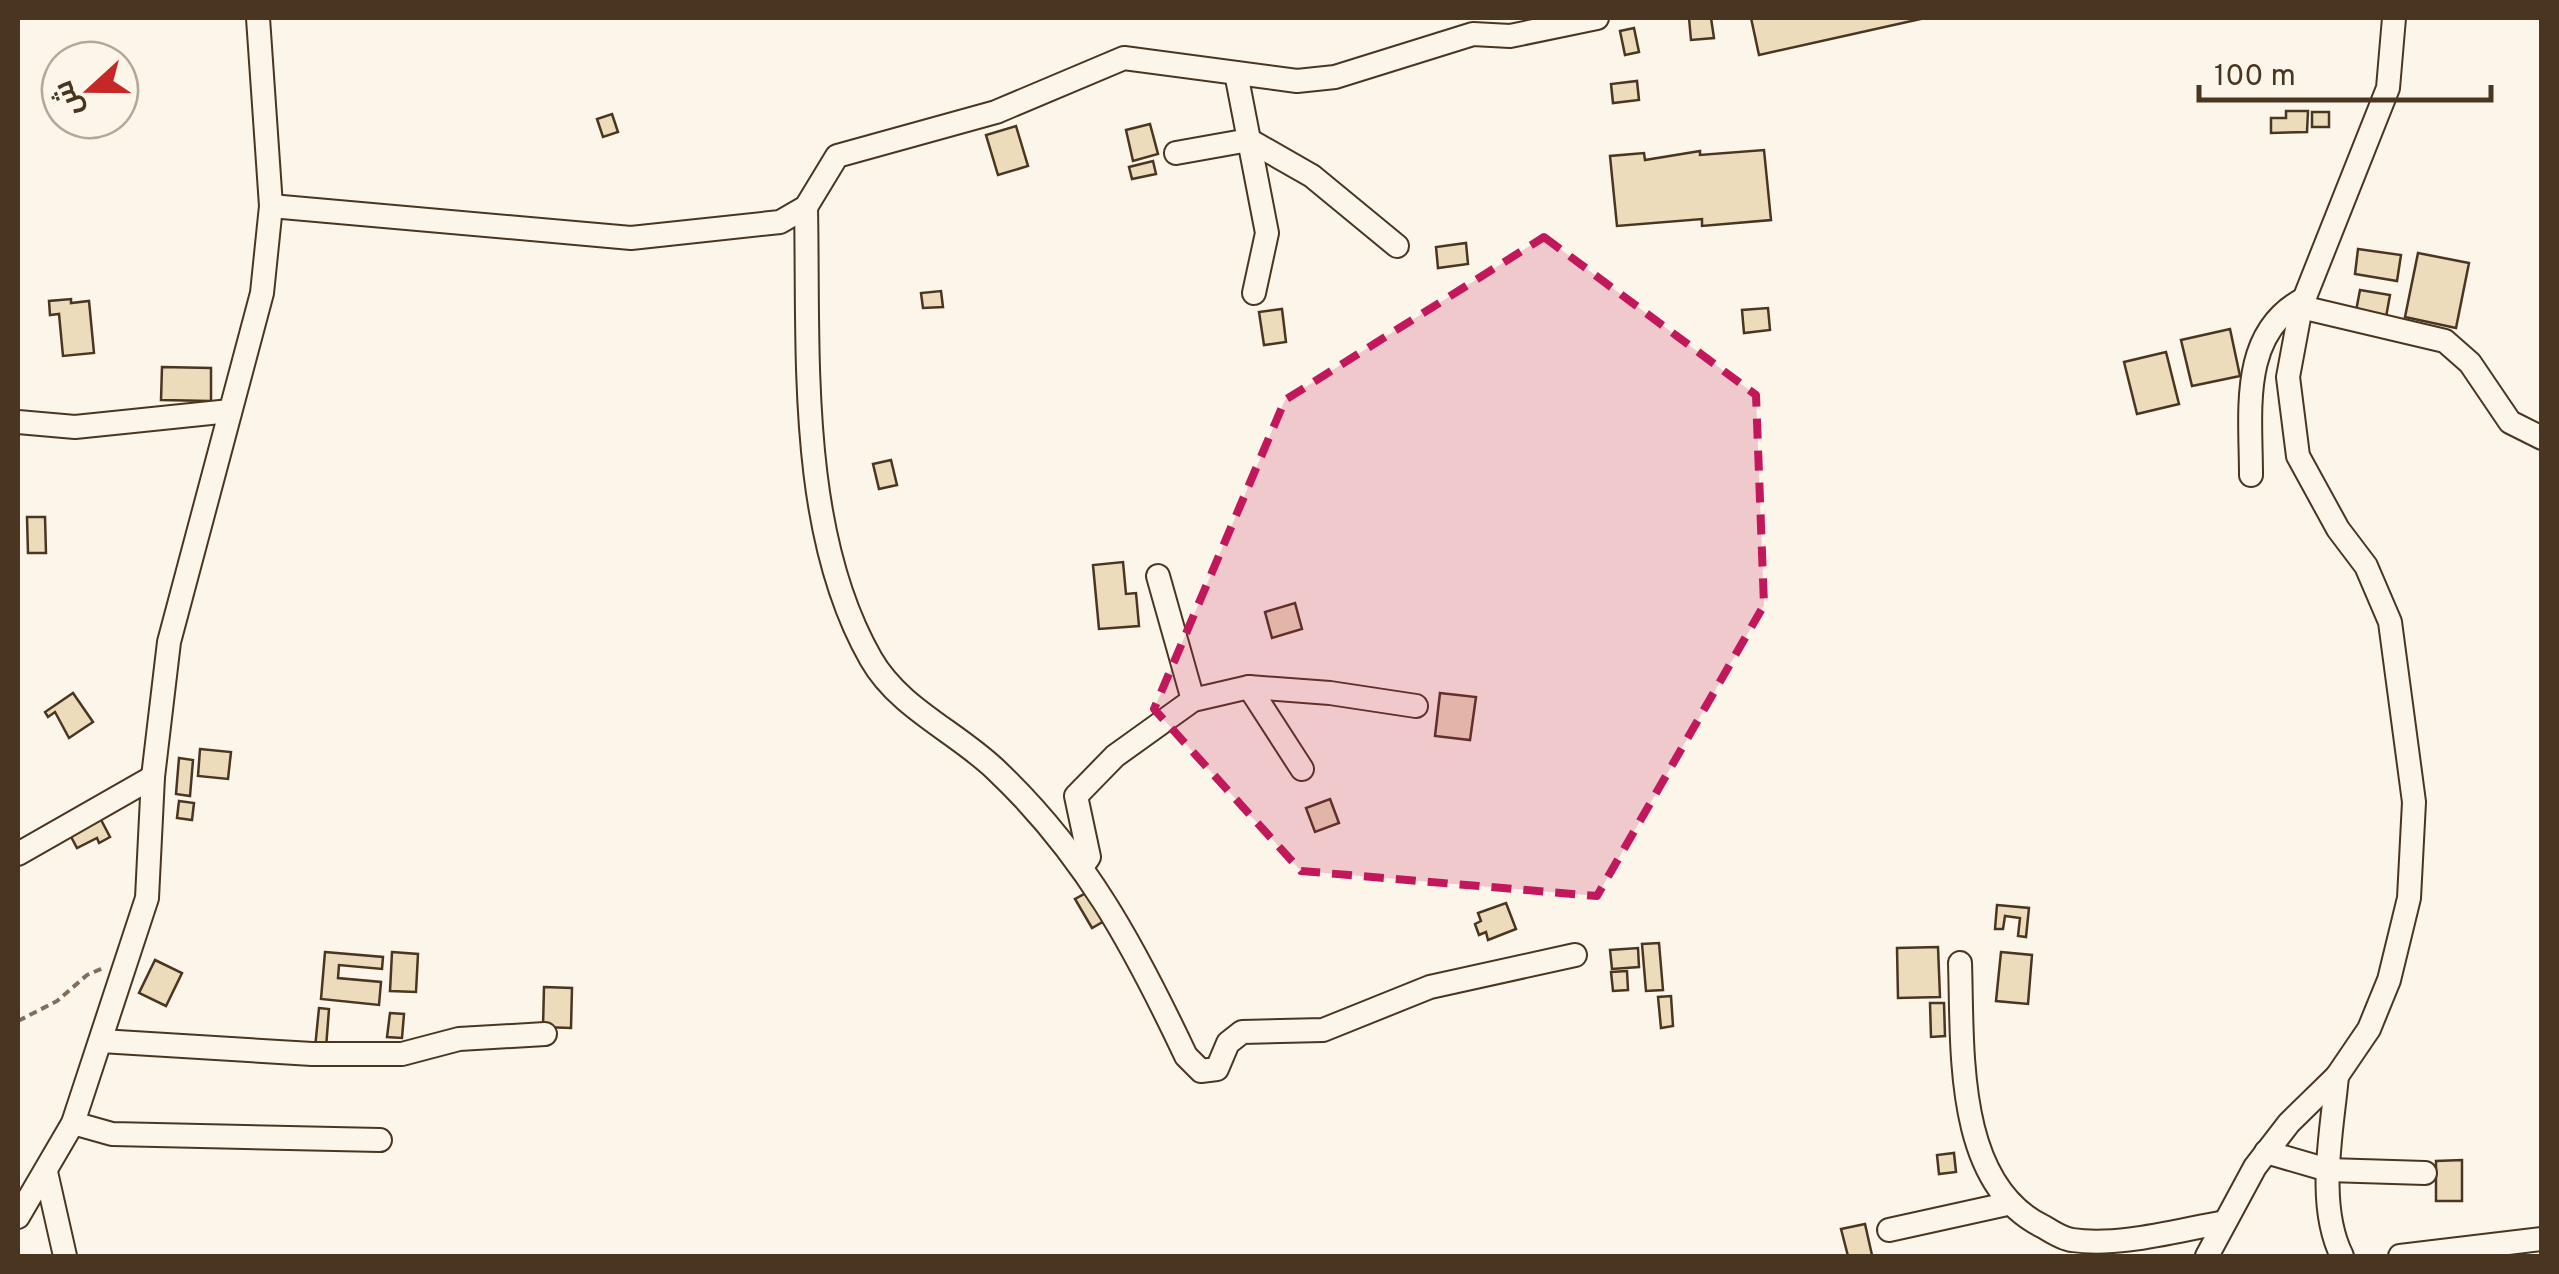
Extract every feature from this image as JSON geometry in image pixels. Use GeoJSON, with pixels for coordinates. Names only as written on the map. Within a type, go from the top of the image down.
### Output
{"type":"FeatureCollection","features":[{"type":"Feature","properties":{"kind":"street"},"geometry":{"type":"LineString","coordinates":[[18,1217],[73,1123],[147,898],[153,777],[170,642],[262,293],[271,206],[258,18]]}},
{"type":"Feature","properties":{"kind":"street"},"geometry":{"type":"LineString","coordinates":[[271,206],[631,238],[780,222],[806,207],[837,156],[996,112],[1124,58],[1297,80],[1335,77],[1473,34],[1510,36],[1598,18]]}},
{"type":"Feature","properties":{"kind":"street"},"geometry":{"type":"LineString","coordinates":[[2207,1256],[2266,1152],[2288,1123],[2337,1076],[2370,1029],[2388,980],[2409,898],[2414,802],[2390,622],[2366,566],[2338,529],[2298,456],[2288,377],[2303,303],[2388,88],[2394,18]]}},
{"type":"Feature","properties":{"kind":"street"},"geometry":{"type":"LineString","coordinates":[[1236,73],[1267,233],[1254,293]]}},
{"type":"Feature","properties":{"kind":"street"},"geometry":{"type":"LineString","coordinates":[[1176,154],[1249,140],[1312,176],[1397,246]]}},
{"type":"Feature","properties":{"kind":"street"},"geometry":{"type":"LineString","coordinates":[[806,207],[819,496],[843,600],[873,662],[920,713],[994,768],[1082,867],[1130,939],[1186,1056],[1200,1071],[1210,1073],[1217,1069],[1228,1043],[1242,1032],[1322,1030],[1430,987],[1574,955]]}},
{"type":"Feature","properties":{"kind":"street"},"geometry":{"type":"LineString","coordinates":[[2251,475],[2252,371],[2268,330],[2285,309],[2303,303],[2445,341],[2470,363],[2510,422],[2542,438]]}},
{"type":"Feature","properties":{"kind":"street"},"geometry":{"type":"LineString","coordinates":[[18,422],[75,426],[230,411]]}},
{"type":"Feature","properties":{"kind":"street"},"geometry":{"type":"LineString","coordinates":[[1158,576],[1193,700]]}},
{"type":"Feature","properties":{"kind":"street"},"geometry":{"type":"LineString","coordinates":[[1082,867],[1089,858],[1076,796],[1115,756],[1193,700],[1248,687],[1330,692],[1416,706]]}},
{"type":"Feature","properties":{"kind":"street"},"geometry":{"type":"LineString","coordinates":[[1248,687],[1302,769]]}},
{"type":"Feature","properties":{"kind":"street"},"geometry":{"type":"LineString","coordinates":[[18,854],[153,777]]}},
{"type":"Feature","properties":{"kind":"street"},"geometry":{"type":"LineString","coordinates":[[1960,964],[1970,1101],[1983,1163],[2007,1204],[2070,1240],[2134,1237],[2225,1222]]}},
{"type":"Feature","properties":{"kind":"street"},"geometry":{"type":"LineString","coordinates":[[101,1041],[312,1054],[402,1054],[459,1038],[545,1034]]}},
{"type":"Feature","properties":{"kind":"street"},"geometry":{"type":"LineString","coordinates":[[2337,1076],[2328,1170],[2332,1228],[2342,1256]]}},
{"type":"Feature","properties":{"kind":"street"},"geometry":{"type":"LineString","coordinates":[[73,1123],[112,1134],[380,1140]]}},
{"type":"Feature","properties":{"kind":"street"},"geometry":{"type":"LineString","coordinates":[[2266,1152],[2328,1170],[2425,1173]]}},
{"type":"Feature","properties":{"kind":"street"},"geometry":{"type":"LineString","coordinates":[[46,1172],[65,1256]]}},
{"type":"Feature","properties":{"kind":"street"},"geometry":{"type":"LineString","coordinates":[[1889,1230],[2007,1204]]}},
{"type":"Feature","properties":{"kind":"street"},"geometry":{"type":"LineString","coordinates":[[2400,1256],[2542,1239]]}},
{"type":"Feature","properties":{"kind":"path"},"geometry":{"type":"LineString","coordinates":[[18,1021],[57,1001],[87,975],[105,967],[121,974]]}},
{"type":"Feature","properties":{"kind":"highlighted area"},"geometry":{"type":"Polygon","coordinates":[[[1544,237],[1756,395],[1764,605],[1597,896],[1301,871],[1154,709],[1285,400],[1544,237]]]}},
{"type":"Feature","properties":{"kind":"building"},"geometry":{"type":"Polygon","coordinates":[[[1689,18],[1711,18],[1714,38],[1691,40],[1689,18]]]}},
{"type":"Feature","properties":{"kind":"building"},"geometry":{"type":"Polygon","coordinates":[[[1751,18],[1925,18],[1759,55],[1751,18]]]}},
{"type":"Feature","properties":{"kind":"building"},"geometry":{"type":"Polygon","coordinates":[[[1634,28],[1639,52],[1625,55],[1620,31],[1634,28]]]}},
{"type":"Feature","properties":{"kind":"building"},"geometry":{"type":"Polygon","coordinates":[[[1637,81],[1639,100],[1613,103],[1611,84],[1637,81]]]}},
{"type":"Feature","properties":{"kind":"building"},"geometry":{"type":"Polygon","coordinates":[[[2286,111],[2308,111],[2307,132],[2271,133],[2271,118],[2286,118],[2286,111]]]}},
{"type":"Feature","properties":{"kind":"building"},"geometry":{"type":"Polygon","coordinates":[[[2312,112],[2329,112],[2329,127],[2312,127],[2312,112]]]}},
{"type":"Feature","properties":{"kind":"building"},"geometry":{"type":"Polygon","coordinates":[[[612,114],[618,132],[603,137],[597,119],[612,114]]]}},
{"type":"Feature","properties":{"kind":"building"},"geometry":{"type":"Polygon","coordinates":[[[1150,124],[1158,154],[1133,161],[1126,130],[1150,124]]]}},
{"type":"Feature","properties":{"kind":"building"},"geometry":{"type":"Polygon","coordinates":[[[1016,126],[1028,166],[998,175],[986,135],[1016,126]]]}},
{"type":"Feature","properties":{"kind":"building"},"geometry":{"type":"Polygon","coordinates":[[[1764,150],[1771,220],[1702,226],[1702,219],[1617,226],[1610,156],[1644,153],[1645,160],[1700,151],[1700,155],[1764,150]]]}},
{"type":"Feature","properties":{"kind":"building"},"geometry":{"type":"Polygon","coordinates":[[[1153,161],[1156,174],[1132,179],[1129,167],[1153,161]]]}},
{"type":"Feature","properties":{"kind":"building"},"geometry":{"type":"Polygon","coordinates":[[[1466,243],[1468,264],[1438,268],[1436,247],[1466,243]]]}},
{"type":"Feature","properties":{"kind":"building"},"geometry":{"type":"Polygon","coordinates":[[[2358,249],[2401,255],[2397,281],[2355,274],[2358,249]]]}},
{"type":"Feature","properties":{"kind":"building"},"geometry":{"type":"Polygon","coordinates":[[[2418,253],[2469,263],[2456,328],[2405,317],[2418,253]]]}},
{"type":"Feature","properties":{"kind":"building"},"geometry":{"type":"Polygon","coordinates":[[[2360,290],[2390,295],[2386,317],[2356,311],[2360,290]]]}},
{"type":"Feature","properties":{"kind":"building"},"geometry":{"type":"Polygon","coordinates":[[[941,291],[943,307],[923,308],[921,293],[941,291]]]}},
{"type":"Feature","properties":{"kind":"building"},"geometry":{"type":"Polygon","coordinates":[[[71,299],[71,303],[89,301],[94,353],[63,356],[59,314],[50,315],[49,301],[71,299]]]}},
{"type":"Feature","properties":{"kind":"building"},"geometry":{"type":"Polygon","coordinates":[[[1768,308],[1770,330],[1744,333],[1742,310],[1768,308]]]}},
{"type":"Feature","properties":{"kind":"building"},"geometry":{"type":"Polygon","coordinates":[[[1282,309],[1286,342],[1264,345],[1259,312],[1282,309]]]}},
{"type":"Feature","properties":{"kind":"building"},"geometry":{"type":"Polygon","coordinates":[[[2230,329],[2240,376],[2192,386],[2181,340],[2230,329]]]}},
{"type":"Feature","properties":{"kind":"building"},"geometry":{"type":"Polygon","coordinates":[[[2166,352],[2179,404],[2137,414],[2124,362],[2166,352]]]}},
{"type":"Feature","properties":{"kind":"building"},"geometry":{"type":"Polygon","coordinates":[[[162,367],[211,368],[211,401],[161,400],[162,367]]]}},
{"type":"Feature","properties":{"kind":"building"},"geometry":{"type":"Polygon","coordinates":[[[891,460],[897,485],[879,489],[873,464],[891,460]]]}},
{"type":"Feature","properties":{"kind":"building"},"geometry":{"type":"Polygon","coordinates":[[[27,517],[45,517],[46,553],[28,553],[27,517]]]}},
{"type":"Feature","properties":{"kind":"building"},"geometry":{"type":"Polygon","coordinates":[[[1123,562],[1126,594],[1136,593],[1139,626],[1099,629],[1093,565],[1123,562]]]}},
{"type":"Feature","properties":{"kind":"building"},"geometry":{"type":"Polygon","coordinates":[[[1295,603],[1302,629],[1272,638],[1265,612],[1295,603]]]}},
{"type":"Feature","properties":{"kind":"building"},"geometry":{"type":"Polygon","coordinates":[[[73,693],[93,722],[69,738],[55,712],[48,717],[45,712],[73,693]]]}},
{"type":"Feature","properties":{"kind":"building"},"geometry":{"type":"Polygon","coordinates":[[[1440,693],[1476,697],[1470,740],[1435,736],[1440,693]]]}},
{"type":"Feature","properties":{"kind":"building"},"geometry":{"type":"Polygon","coordinates":[[[200,749],[231,752],[228,779],[198,776],[200,749]]]}},
{"type":"Feature","properties":{"kind":"building"},"geometry":{"type":"Polygon","coordinates":[[[179,758],[193,760],[190,796],[176,794],[179,758]]]}},
{"type":"Feature","properties":{"kind":"building"},"geometry":{"type":"Polygon","coordinates":[[[1330,799],[1339,823],[1315,832],[1306,808],[1330,799]]]}},
{"type":"Feature","properties":{"kind":"building"},"geometry":{"type":"Polygon","coordinates":[[[179,801],[194,803],[192,820],[177,818],[179,801]]]}},
{"type":"Feature","properties":{"kind":"building"},"geometry":{"type":"Polygon","coordinates":[[[98,814],[110,837],[99,843],[97,838],[77,848],[68,831],[98,814]]]}},
{"type":"Feature","properties":{"kind":"building"},"geometry":{"type":"Polygon","coordinates":[[[1088,892],[1106,920],[1092,928],[1075,899],[1088,892]]]}},
{"type":"Feature","properties":{"kind":"building"},"geometry":{"type":"Polygon","coordinates":[[[1506,903],[1516,929],[1488,940],[1486,932],[1479,935],[1475,924],[1481,921],[1478,913],[1506,903]]]}},
{"type":"Feature","properties":{"kind":"building"},"geometry":{"type":"Polygon","coordinates":[[[1997,905],[2029,908],[2026,937],[2018,936],[2020,918],[2005,916],[2003,929],[1995,929],[1997,905]]]}},
{"type":"Feature","properties":{"kind":"building"},"geometry":{"type":"Polygon","coordinates":[[[1659,943],[1663,990],[1646,991],[1642,944],[1659,943]]]}},
{"type":"Feature","properties":{"kind":"building"},"geometry":{"type":"Polygon","coordinates":[[[1938,947],[1940,997],[1898,998],[1897,948],[1938,947]]]}},
{"type":"Feature","properties":{"kind":"building"},"geometry":{"type":"Polygon","coordinates":[[[1638,948],[1639,967],[1612,969],[1610,950],[1638,948]]]}},
{"type":"Feature","properties":{"kind":"building"},"geometry":{"type":"Polygon","coordinates":[[[325,952],[383,957],[382,969],[339,965],[338,978],[381,982],[379,1005],[321,999],[325,952]]]}},
{"type":"Feature","properties":{"kind":"building"},"geometry":{"type":"Polygon","coordinates":[[[392,952],[418,954],[416,992],[390,991],[392,952]]]}},
{"type":"Feature","properties":{"kind":"building"},"geometry":{"type":"Polygon","coordinates":[[[2001,952],[2032,955],[2028,1004],[1996,1001],[2001,952]]]}},
{"type":"Feature","properties":{"kind":"building"},"geometry":{"type":"Polygon","coordinates":[[[155,960],[182,973],[166,1006],[139,993],[155,960]]]}},
{"type":"Feature","properties":{"kind":"building"},"geometry":{"type":"Polygon","coordinates":[[[1627,971],[1628,990],[1613,991],[1611,972],[1627,971]]]}},
{"type":"Feature","properties":{"kind":"building"},"geometry":{"type":"Polygon","coordinates":[[[544,987],[572,988],[571,1028],[543,1027],[544,987]]]}},
{"type":"Feature","properties":{"kind":"building"},"geometry":{"type":"Polygon","coordinates":[[[1671,996],[1673,1026],[1661,1028],[1658,997],[1671,996]]]}},
{"type":"Feature","properties":{"kind":"building"},"geometry":{"type":"Polygon","coordinates":[[[1930,1003],[1944,1003],[1945,1036],[1931,1037],[1930,1003]]]}},
{"type":"Feature","properties":{"kind":"building"},"geometry":{"type":"Polygon","coordinates":[[[319,1008],[329,1009],[326,1048],[315,1048],[319,1008]]]}},
{"type":"Feature","properties":{"kind":"building"},"geometry":{"type":"Polygon","coordinates":[[[390,1013],[404,1014],[402,1038],[387,1037],[390,1013]]]}},
{"type":"Feature","properties":{"kind":"building"},"geometry":{"type":"Polygon","coordinates":[[[1954,1153],[1956,1172],[1939,1174],[1937,1155],[1954,1153]]]}},
{"type":"Feature","properties":{"kind":"building"},"geometry":{"type":"Polygon","coordinates":[[[2462,1160],[2462,1201],[2436,1201],[2436,1161],[2462,1160]]]}},
{"type":"Feature","properties":{"kind":"building"},"geometry":{"type":"Polygon","coordinates":[[[1865,1224],[1872,1255],[1848,1256],[1841,1229],[1865,1224]]]}}]}
